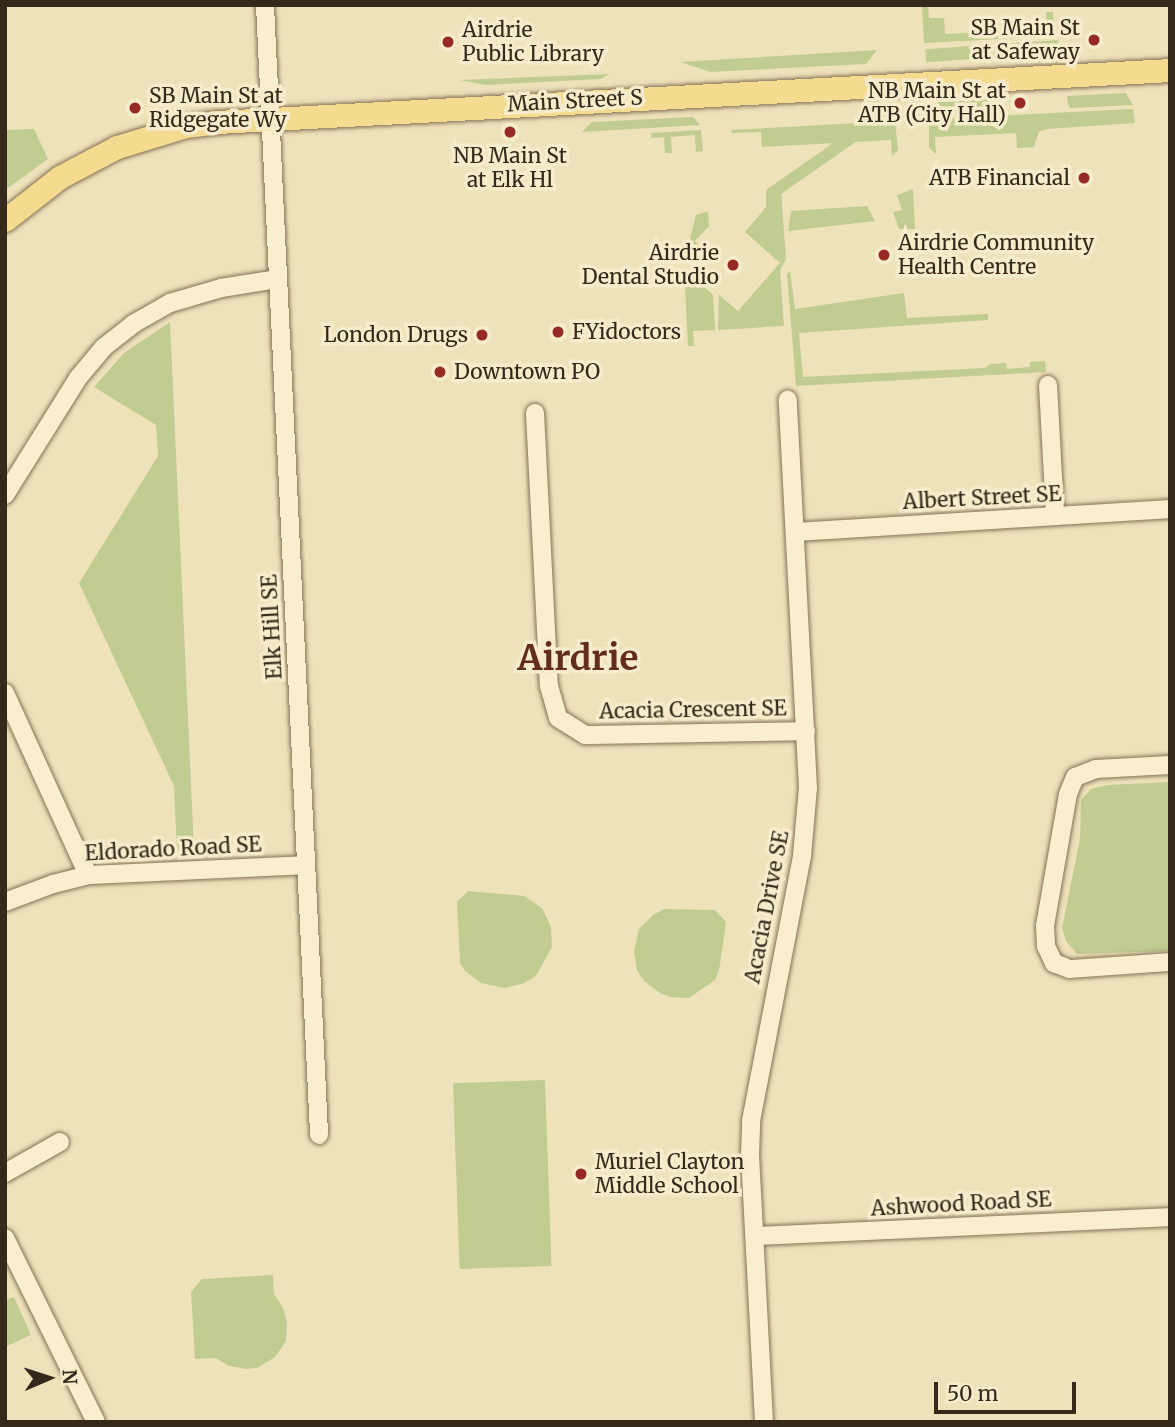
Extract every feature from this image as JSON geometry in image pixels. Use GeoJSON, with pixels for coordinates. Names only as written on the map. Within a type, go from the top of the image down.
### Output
{"type":"FeatureCollection","features":[{"type":"Feature","properties":{"kind":"main road","name":"Main Street S"},"geometry":{"type":"LineString","coordinates":[[5,220],[60,177],[117,147],[186,126],[270,118],[1170,70]]}},
{"type":"Feature","properties":{"kind":"street","name":"Elk Hill SE"},"geometry":{"type":"LineString","coordinates":[[265,5],[319,1135]]}},
{"type":"Feature","properties":{"kind":"street"},"geometry":{"type":"LineString","coordinates":[[5,495],[78,379],[104,347],[133,324],[170,303],[220,288],[278,279]]}},
{"type":"Feature","properties":{"kind":"street"},"geometry":{"type":"LineString","coordinates":[[1048,385],[1055,516]]}},
{"type":"Feature","properties":{"kind":"street","name":"Acacia Drive SE"},"geometry":{"type":"LineString","coordinates":[[764,1422],[750,1156],[751,1121],[806,827],[806,731],[788,400]]}},
{"type":"Feature","properties":{"kind":"street","name":"Acacia Crescent SE"},"geometry":{"type":"LineString","coordinates":[[535,413],[549,686],[558,718],[585,734],[806,731]]}},
{"type":"Feature","properties":{"kind":"street","name":"Albert Street SE"},"geometry":{"type":"LineString","coordinates":[[796,532],[1170,509]]}},
{"type":"Feature","properties":{"kind":"street"},"geometry":{"type":"LineString","coordinates":[[5,693],[88,875]]}},
{"type":"Feature","properties":{"kind":"street"},"geometry":{"type":"LineString","coordinates":[[1170,765],[1096,769],[1076,777],[1069,794],[1045,926],[1046,946],[1054,963],[1070,969],[1170,962]]}},
{"type":"Feature","properties":{"kind":"street","name":"Eldorado Road SE"},"geometry":{"type":"LineString","coordinates":[[5,902],[53,884],[88,875],[306,865]]}},
{"type":"Feature","properties":{"kind":"street"},"geometry":{"type":"LineString","coordinates":[[5,1173],[60,1142]]}},
{"type":"Feature","properties":{"kind":"street","name":"Ashwood Road SE"},"geometry":{"type":"LineString","coordinates":[[755,1236],[1170,1217]]}},
{"type":"Feature","properties":{"kind":"street"},"geometry":{"type":"LineString","coordinates":[[5,1238],[96,1422]]}},
{"type":"Feature","properties":{"kind":"green space"},"geometry":{"type":"Polygon","coordinates":[[[922,5],[928,5],[929,18],[944,18],[945,34],[1047,28],[1046,12],[1053,12],[1054,36],[924,43],[922,5]]]}},
{"type":"Feature","properties":{"kind":"green space"},"geometry":{"type":"Polygon","coordinates":[[[1058,40],[1059,53],[926,62],[925,49],[1058,40]]]}},
{"type":"Feature","properties":{"kind":"green space"},"geometry":{"type":"Polygon","coordinates":[[[877,50],[866,64],[710,72],[681,62],[877,50]]]}},
{"type":"Feature","properties":{"kind":"green space"},"geometry":{"type":"Polygon","coordinates":[[[610,74],[600,79],[486,85],[460,80],[610,74]]]}},
{"type":"Feature","properties":{"kind":"green space"},"geometry":{"type":"Polygon","coordinates":[[[1126,93],[1133,105],[1070,108],[1067,96],[1126,93]]]}},
{"type":"Feature","properties":{"kind":"green space"},"geometry":{"type":"Polygon","coordinates":[[[996,99],[995,112],[931,114],[938,102],[996,99]]]}},
{"type":"Feature","properties":{"kind":"green space"},"geometry":{"type":"Polygon","coordinates":[[[886,106],[893,116],[773,200],[766,190],[886,106]]]}},
{"type":"Feature","properties":{"kind":"green space"},"geometry":{"type":"Polygon","coordinates":[[[1133,109],[1135,123],[1047,129],[1039,132],[1034,147],[1017,148],[1016,133],[935,137],[936,154],[929,148],[929,119],[1133,109]]]}},
{"type":"Feature","properties":{"kind":"green space"},"geometry":{"type":"Polygon","coordinates":[[[693,117],[700,125],[582,132],[592,122],[693,117]]]}},
{"type":"Feature","properties":{"kind":"green space"},"geometry":{"type":"Polygon","coordinates":[[[895,121],[898,150],[892,156],[891,140],[762,147],[761,132],[732,133],[731,130],[895,121]]]}},
{"type":"Feature","properties":{"kind":"green space"},"geometry":{"type":"Polygon","coordinates":[[[34,129],[48,159],[5,190],[5,130],[34,129]]]}},
{"type":"Feature","properties":{"kind":"green space"},"geometry":{"type":"Polygon","coordinates":[[[701,130],[703,151],[696,152],[695,135],[671,137],[672,153],[665,153],[664,137],[651,138],[651,133],[701,130]]]}},
{"type":"Feature","properties":{"kind":"green space"},"geometry":{"type":"Polygon","coordinates":[[[913,189],[915,229],[899,229],[893,212],[902,210],[897,195],[913,189]]]}},
{"type":"Feature","properties":{"kind":"green space"},"geometry":{"type":"Polygon","coordinates":[[[781,190],[786,259],[780,270],[784,326],[718,330],[719,295],[738,311],[780,263],[745,232],[766,207],[766,191],[781,190]]]}},
{"type":"Feature","properties":{"kind":"green space"},"geometry":{"type":"Polygon","coordinates":[[[867,206],[875,221],[788,231],[791,211],[867,206]]]}},
{"type":"Feature","properties":{"kind":"green space"},"geometry":{"type":"Polygon","coordinates":[[[708,211],[709,226],[695,241],[699,246],[683,265],[696,215],[708,211]]]}},
{"type":"Feature","properties":{"kind":"green space"},"geometry":{"type":"Polygon","coordinates":[[[684,269],[713,295],[715,330],[693,331],[694,346],[688,346],[684,269]]]}},
{"type":"Feature","properties":{"kind":"green space"},"geometry":{"type":"Polygon","coordinates":[[[790,271],[795,309],[904,293],[907,318],[988,314],[988,320],[799,333],[803,377],[984,368],[991,364],[1006,363],[1007,369],[1030,367],[1030,362],[1045,361],[1046,372],[796,386],[787,274],[790,271]]]}},
{"type":"Feature","properties":{"kind":"green space"},"geometry":{"type":"Polygon","coordinates":[[[170,322],[194,850],[177,851],[174,786],[79,583],[158,456],[156,425],[94,387],[124,353],[170,322]]]}},
{"type":"Feature","properties":{"kind":"green space"},"geometry":{"type":"Polygon","coordinates":[[[1170,782],[1170,951],[1077,954],[1066,941],[1062,928],[1080,839],[1081,800],[1091,789],[1107,785],[1170,782]]]}},
{"type":"Feature","properties":{"kind":"green space"},"geometry":{"type":"Polygon","coordinates":[[[468,891],[524,896],[542,908],[551,927],[552,947],[536,976],[524,983],[505,988],[481,983],[465,971],[460,963],[457,902],[468,891]]]}},
{"type":"Feature","properties":{"kind":"green space"},"geometry":{"type":"Polygon","coordinates":[[[664,909],[715,910],[726,922],[719,971],[715,980],[689,998],[670,997],[660,993],[644,981],[637,970],[634,951],[639,929],[653,915],[664,909]]]}},
{"type":"Feature","properties":{"kind":"green space"},"geometry":{"type":"Polygon","coordinates":[[[545,1080],[551,1266],[460,1269],[453,1083],[545,1080]]]}},
{"type":"Feature","properties":{"kind":"green space"},"geometry":{"type":"Polygon","coordinates":[[[273,1275],[274,1294],[283,1308],[287,1322],[286,1341],[275,1357],[257,1368],[246,1369],[229,1366],[216,1358],[195,1359],[191,1292],[202,1279],[273,1275]]]}},
{"type":"Feature","properties":{"kind":"green space"},"geometry":{"type":"Polygon","coordinates":[[[14,1297],[31,1335],[5,1347],[5,1300],[14,1297]]]}},
{"type":"Feature","properties":{"kind":"place","name":"SB Main St at Safeway"},"geometry":{"type":"Point","coordinates":[1094,40]}},
{"type":"Feature","properties":{"kind":"place","name":"Airdrie Public Library"},"geometry":{"type":"Point","coordinates":[448,42]}},
{"type":"Feature","properties":{"kind":"place","name":"NB Main St at ATB (City Hall)"},"geometry":{"type":"Point","coordinates":[1020,103]}},
{"type":"Feature","properties":{"kind":"place","name":"SB Main St at Ridgegate Wy"},"geometry":{"type":"Point","coordinates":[135,108]}},
{"type":"Feature","properties":{"kind":"place","name":"NB Main St at Elk Hl"},"geometry":{"type":"Point","coordinates":[510,132]}},
{"type":"Feature","properties":{"kind":"place","name":"ATB Financial"},"geometry":{"type":"Point","coordinates":[1084,178]}},
{"type":"Feature","properties":{"kind":"place","name":"Airdrie Community Health Centre"},"geometry":{"type":"Point","coordinates":[884,255]}},
{"type":"Feature","properties":{"kind":"place","name":"Airdrie Dental Studio"},"geometry":{"type":"Point","coordinates":[733,265]}},
{"type":"Feature","properties":{"kind":"place","name":"FYidoctors"},"geometry":{"type":"Point","coordinates":[558,332]}},
{"type":"Feature","properties":{"kind":"place","name":"London Drugs"},"geometry":{"type":"Point","coordinates":[482,335]}},
{"type":"Feature","properties":{"kind":"place","name":"Downtown PO"},"geometry":{"type":"Point","coordinates":[440,372]}},
{"type":"Feature","properties":{"kind":"place","name":"Muriel Clayton Middle School"},"geometry":{"type":"Point","coordinates":[581,1174]}},
{"type":"Feature","properties":{"kind":"district","name":"Airdrie"},"geometry":{"type":"Point","coordinates":[578,658]}}]}
